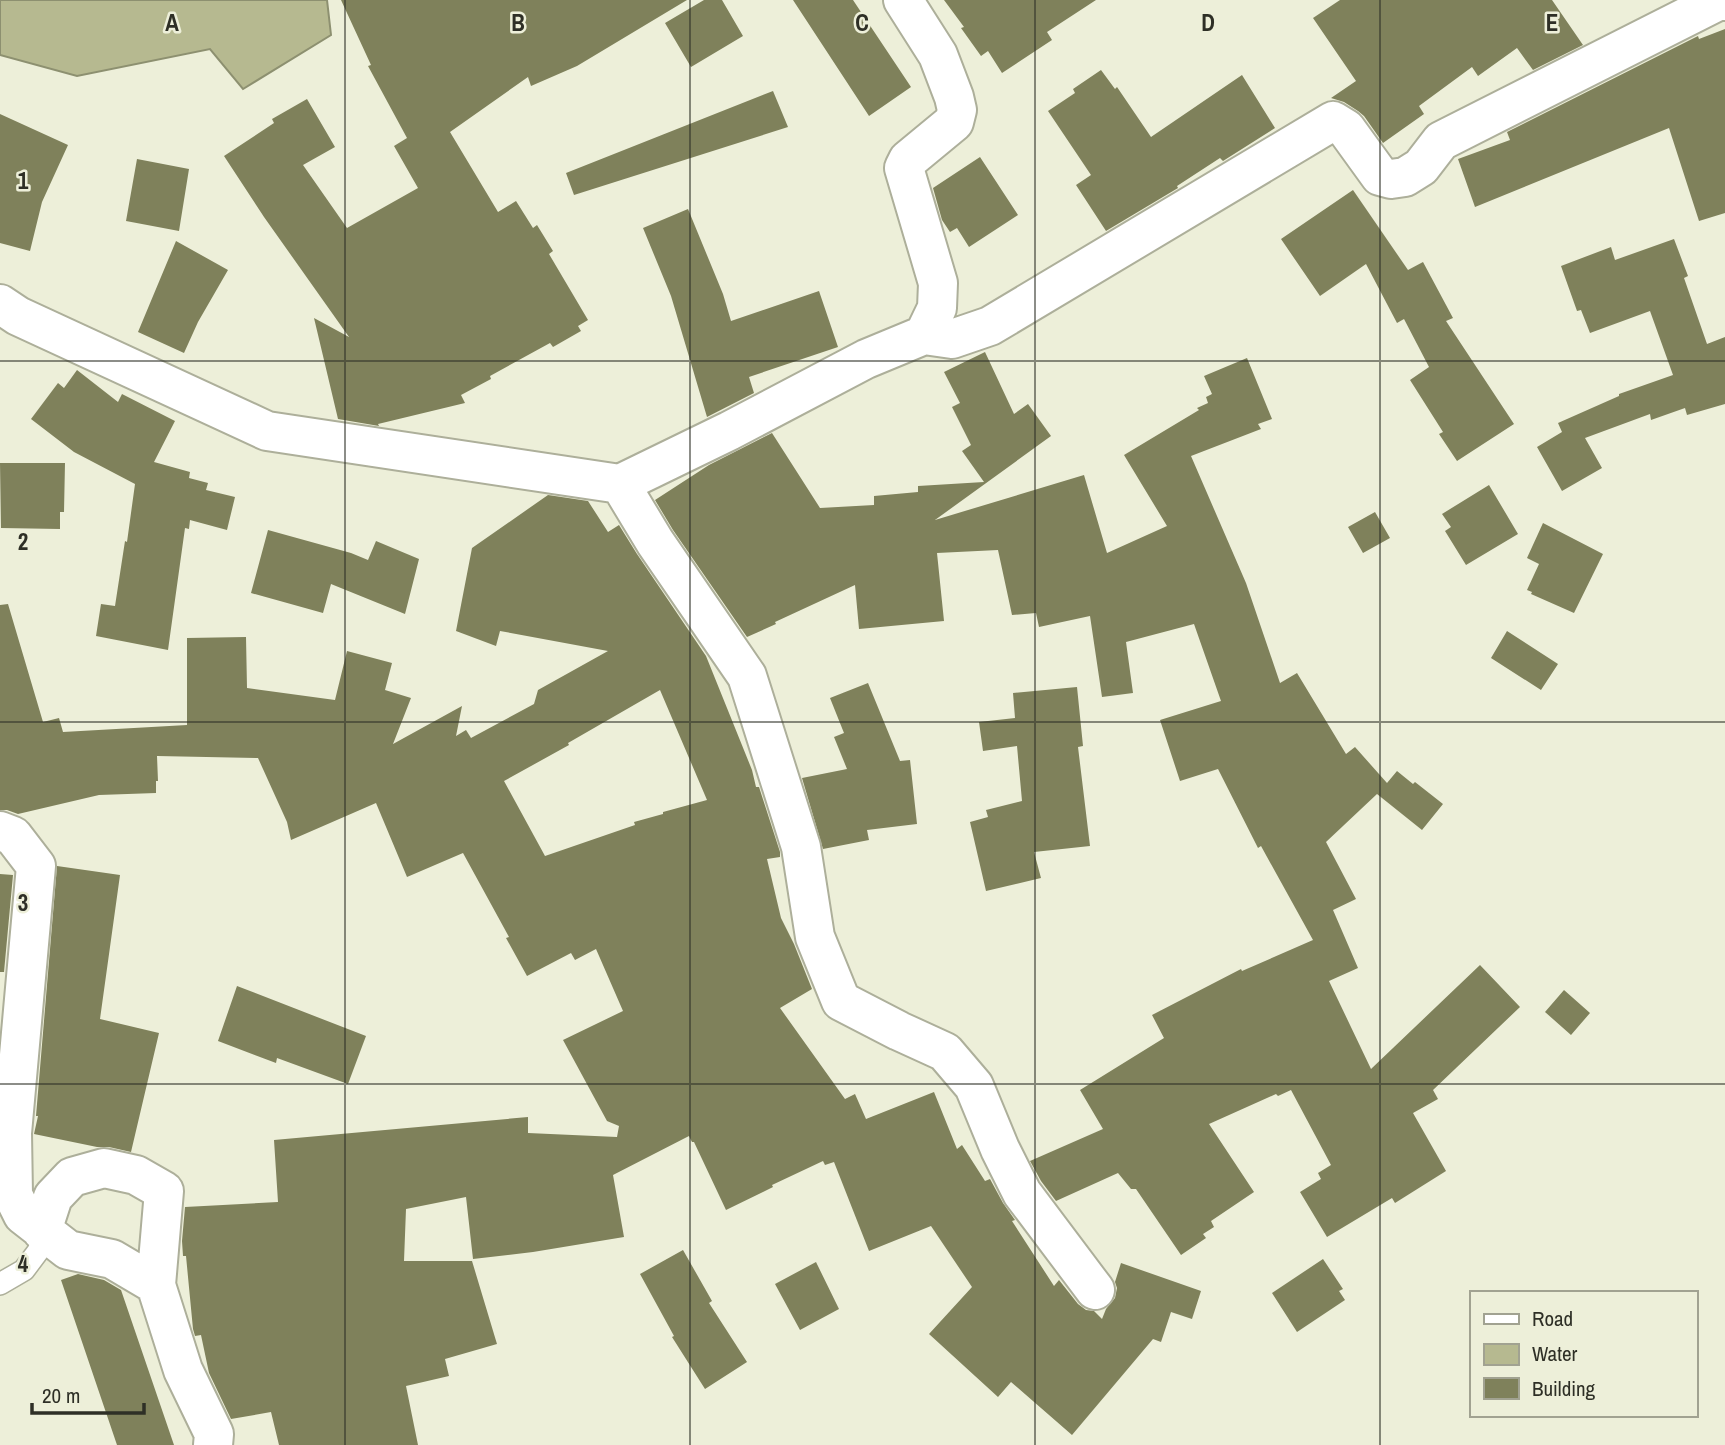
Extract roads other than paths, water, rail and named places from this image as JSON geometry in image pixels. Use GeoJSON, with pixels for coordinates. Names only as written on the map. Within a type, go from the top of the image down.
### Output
{"type":"FeatureCollection","features":[{"type":"Feature","properties":{"kind":"street"},"geometry":{"type":"LineString","coordinates":[[903,0],[938,55],[957,110],[954,122],[908,160],[904,168],[938,284],[937,308],[924,335]]}},
{"type":"Feature","properties":{"kind":"street"},"geometry":{"type":"LineString","coordinates":[[6,317],[267,431],[620,484],[729,431],[866,359],[924,335],[952,339],[990,326],[1333,121],[1346,129],[1380,176],[1391,179],[1405,177],[1421,167],[1441,141],[1718,1],[1725,1]]}},
{"type":"Feature","properties":{"kind":"street"},"geometry":{"type":"LineString","coordinates":[[620,484],[655,542],[747,676],[801,847],[814,937],[841,1001],[945,1052],[974,1086],[1022,1193],[1095,1290]]}},
{"type":"Feature","properties":{"kind":"street"},"geometry":{"type":"LineString","coordinates":[[0,831],[13,836],[36,866],[6,1133],[13,1195],[23,1215],[68,1250],[112,1259],[156,1285]]}},
{"type":"Feature","properties":{"kind":"street"},"geometry":{"type":"LineString","coordinates":[[42,1231],[53,1197],[72,1177],[104,1168],[136,1174],[164,1191],[156,1285],[183,1370],[214,1434],[213,1445]]}},
{"type":"Feature","properties":{"kind":"lane"},"geometry":{"type":"LineString","coordinates":[[0,1284],[24,1270],[39,1250],[42,1231]]}},
{"type":"Feature","properties":{"kind":"water"},"geometry":{"type":"Polygon","coordinates":[[[0,0],[327,0],[331,35],[243,89],[210,49],[77,76],[0,55],[0,0]]]}}]}
